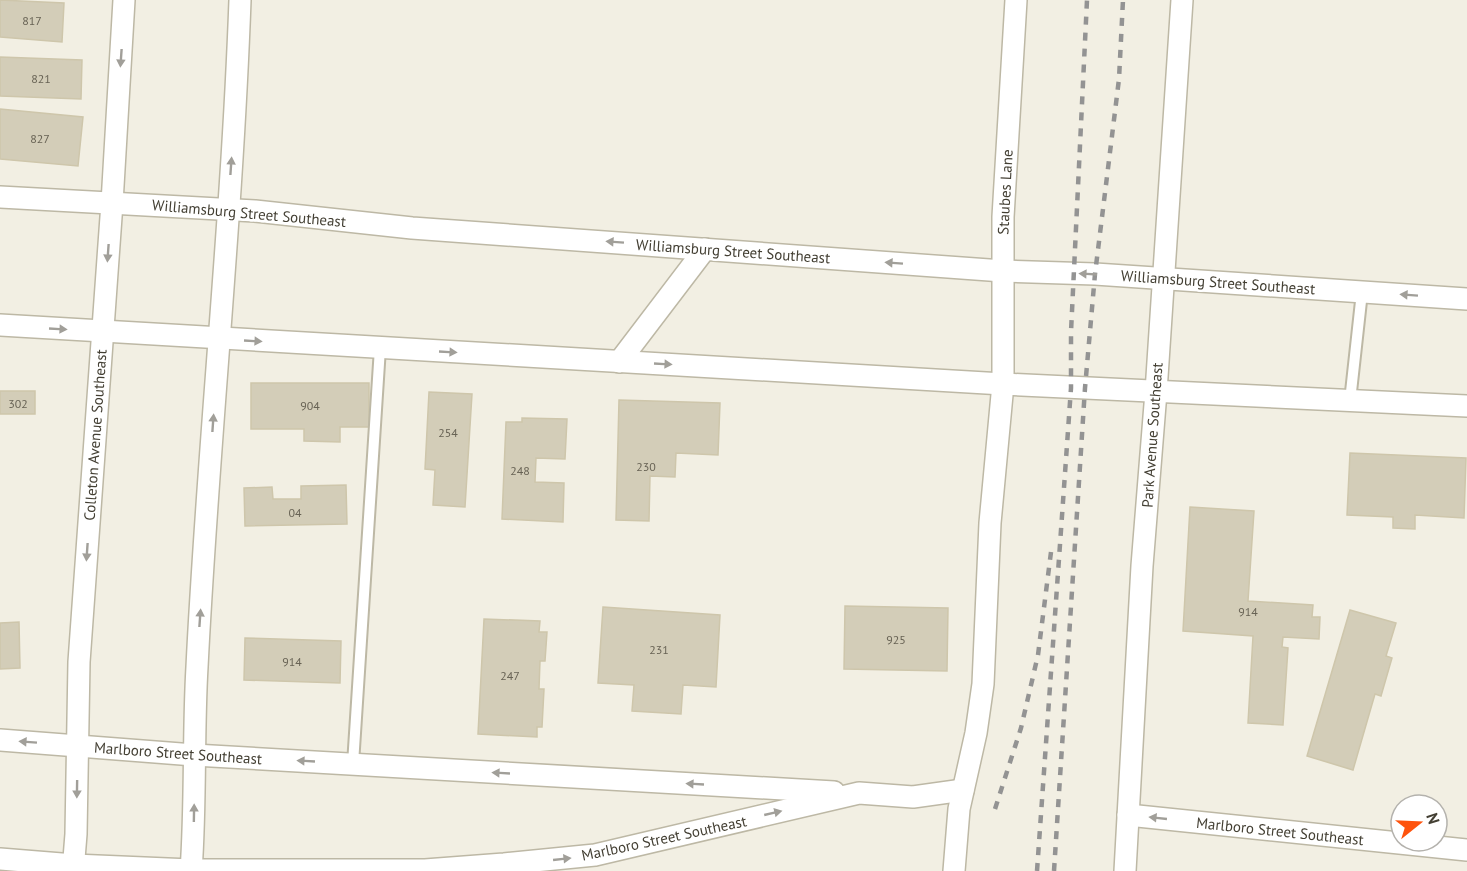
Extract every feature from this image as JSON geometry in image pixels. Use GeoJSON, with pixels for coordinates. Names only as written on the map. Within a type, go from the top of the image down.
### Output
{"type":"FeatureCollection","features":[{"type":"Feature","properties":{"kind":"street","name":"Colleton Avenue Southeast"},"geometry":{"type":"LineString","coordinates":[[73,868],[79,662],[112,203],[123,0]]}},
{"type":"Feature","properties":{"kind":"street"},"geometry":{"type":"LineString","coordinates":[[191,870],[196,667],[240,0]]}},
{"type":"Feature","properties":{"kind":"street","name":"Staubes Lane"},"geometry":{"type":"LineString","coordinates":[[1003,384],[1003,217],[1016,0]]}},
{"type":"Feature","properties":{"kind":"street","name":"Park Avenue Southeast"},"geometry":{"type":"LineString","coordinates":[[1125,871],[1142,566],[1182,0]]}},
{"type":"Feature","properties":{"kind":"street","name":"Williamsburg Street Southeast"},"geometry":{"type":"LineString","coordinates":[[0,197],[228,209],[412,228],[1003,271],[1095,274],[1467,299]]}},
{"type":"Feature","properties":{"kind":"street"},"geometry":{"type":"LineString","coordinates":[[619,362],[705,249]]}},
{"type":"Feature","properties":{"kind":"street"},"geometry":{"type":"LineString","coordinates":[[0,325],[1003,384],[1467,406]]}},
{"type":"Feature","properties":{"kind":"street"},"geometry":{"type":"LineString","coordinates":[[954,871],[959,809],[976,733],[983,684],[990,523],[1003,384]]}},
{"type":"Feature","properties":{"kind":"street","name":"Marlboro Street Southeast"},"geometry":{"type":"LineString","coordinates":[[0,740],[194,755],[913,797],[963,790]]}},
{"type":"Feature","properties":{"kind":"street","name":"Marlboro Street Southeast"},"geometry":{"type":"LineString","coordinates":[[0,859],[73,868],[425,870],[595,855],[859,793]]}},
{"type":"Feature","properties":{"kind":"street","name":"Marlboro Street Southeast"},"geometry":{"type":"LineString","coordinates":[[1128,815],[1467,850]]}},
{"type":"Feature","properties":{"kind":"lane"},"geometry":{"type":"LineString","coordinates":[[1350,401],[1362,292]]}},
{"type":"Feature","properties":{"kind":"lane"},"geometry":{"type":"LineString","coordinates":[[353,764],[380,348]]}},
{"type":"Feature","properties":{"kind":"building"},"geometry":{"type":"Polygon","coordinates":[[[0,0],[64,3],[62,42],[0,37],[0,0]]]}},
{"type":"Feature","properties":{"kind":"building"},"geometry":{"type":"Polygon","coordinates":[[[0,57],[82,60],[81,99],[0,96],[0,57]]]}},
{"type":"Feature","properties":{"kind":"building"},"geometry":{"type":"Polygon","coordinates":[[[0,109],[83,117],[78,166],[0,159],[0,109]]]}},
{"type":"Feature","properties":{"kind":"building"},"geometry":{"type":"Polygon","coordinates":[[[251,383],[369,383],[369,427],[340,427],[340,442],[304,441],[304,429],[251,429],[251,383]]]}},
{"type":"Feature","properties":{"kind":"building"},"geometry":{"type":"Polygon","coordinates":[[[0,391],[35,391],[35,414],[0,414],[0,391]]]}},
{"type":"Feature","properties":{"kind":"building"},"geometry":{"type":"Polygon","coordinates":[[[429,392],[472,394],[465,507],[433,505],[435,470],[425,469],[429,392]]]}},
{"type":"Feature","properties":{"kind":"building"},"geometry":{"type":"Polygon","coordinates":[[[619,400],[720,403],[718,455],[676,453],[675,477],[650,476],[649,521],[616,520],[619,400]]]}},
{"type":"Feature","properties":{"kind":"building"},"geometry":{"type":"Polygon","coordinates":[[[522,418],[567,419],[565,459],[536,458],[535,482],[564,483],[563,522],[502,519],[506,422],[522,422],[522,418]]]}},
{"type":"Feature","properties":{"kind":"building"},"geometry":{"type":"Polygon","coordinates":[[[1350,453],[1466,458],[1464,518],[1415,515],[1415,529],[1393,528],[1393,517],[1347,515],[1350,453]]]}},
{"type":"Feature","properties":{"kind":"building"},"geometry":{"type":"Polygon","coordinates":[[[346,485],[347,524],[245,526],[244,488],[272,487],[273,499],[301,499],[301,486],[346,485]]]}},
{"type":"Feature","properties":{"kind":"building"},"geometry":{"type":"Polygon","coordinates":[[[1190,507],[1254,511],[1248,601],[1313,605],[1312,617],[1320,617],[1319,639],[1283,637],[1282,647],[1288,648],[1283,725],[1248,723],[1253,636],[1183,631],[1190,507]]]}},
{"type":"Feature","properties":{"kind":"building"},"geometry":{"type":"Polygon","coordinates":[[[845,606],[948,608],[947,671],[844,669],[845,606]]]}},
{"type":"Feature","properties":{"kind":"building"},"geometry":{"type":"Polygon","coordinates":[[[603,607],[720,615],[716,687],[683,685],[681,714],[632,711],[634,685],[598,683],[603,607]]]}},
{"type":"Feature","properties":{"kind":"building"},"geometry":{"type":"Polygon","coordinates":[[[1350,610],[1396,623],[1386,656],[1392,658],[1381,696],[1375,694],[1353,770],[1307,756],[1350,610]]]}},
{"type":"Feature","properties":{"kind":"building"},"geometry":{"type":"Polygon","coordinates":[[[484,619],[540,621],[539,632],[547,632],[545,661],[540,661],[539,689],[544,689],[542,727],[537,727],[537,737],[478,734],[484,619]]]}},
{"type":"Feature","properties":{"kind":"building"},"geometry":{"type":"Polygon","coordinates":[[[19,622],[20,668],[0,669],[0,623],[19,622]]]}},
{"type":"Feature","properties":{"kind":"building"},"geometry":{"type":"Polygon","coordinates":[[[245,638],[341,641],[340,683],[244,680],[245,638]]]}},
{"type":"Feature","properties":{"kind":"railway"},"geometry":{"type":"LineString","coordinates":[[1037,871],[1071,388],[1071,332],[1087,0]]}},
{"type":"Feature","properties":{"kind":"railway"},"geometry":{"type":"LineString","coordinates":[[1054,871],[1085,388],[1095,274],[1119,79],[1123,0]]}},
{"type":"Feature","properties":{"kind":"railway"},"geometry":{"type":"LineString","coordinates":[[995,809],[1021,728],[1038,655],[1051,552]]}}]}
